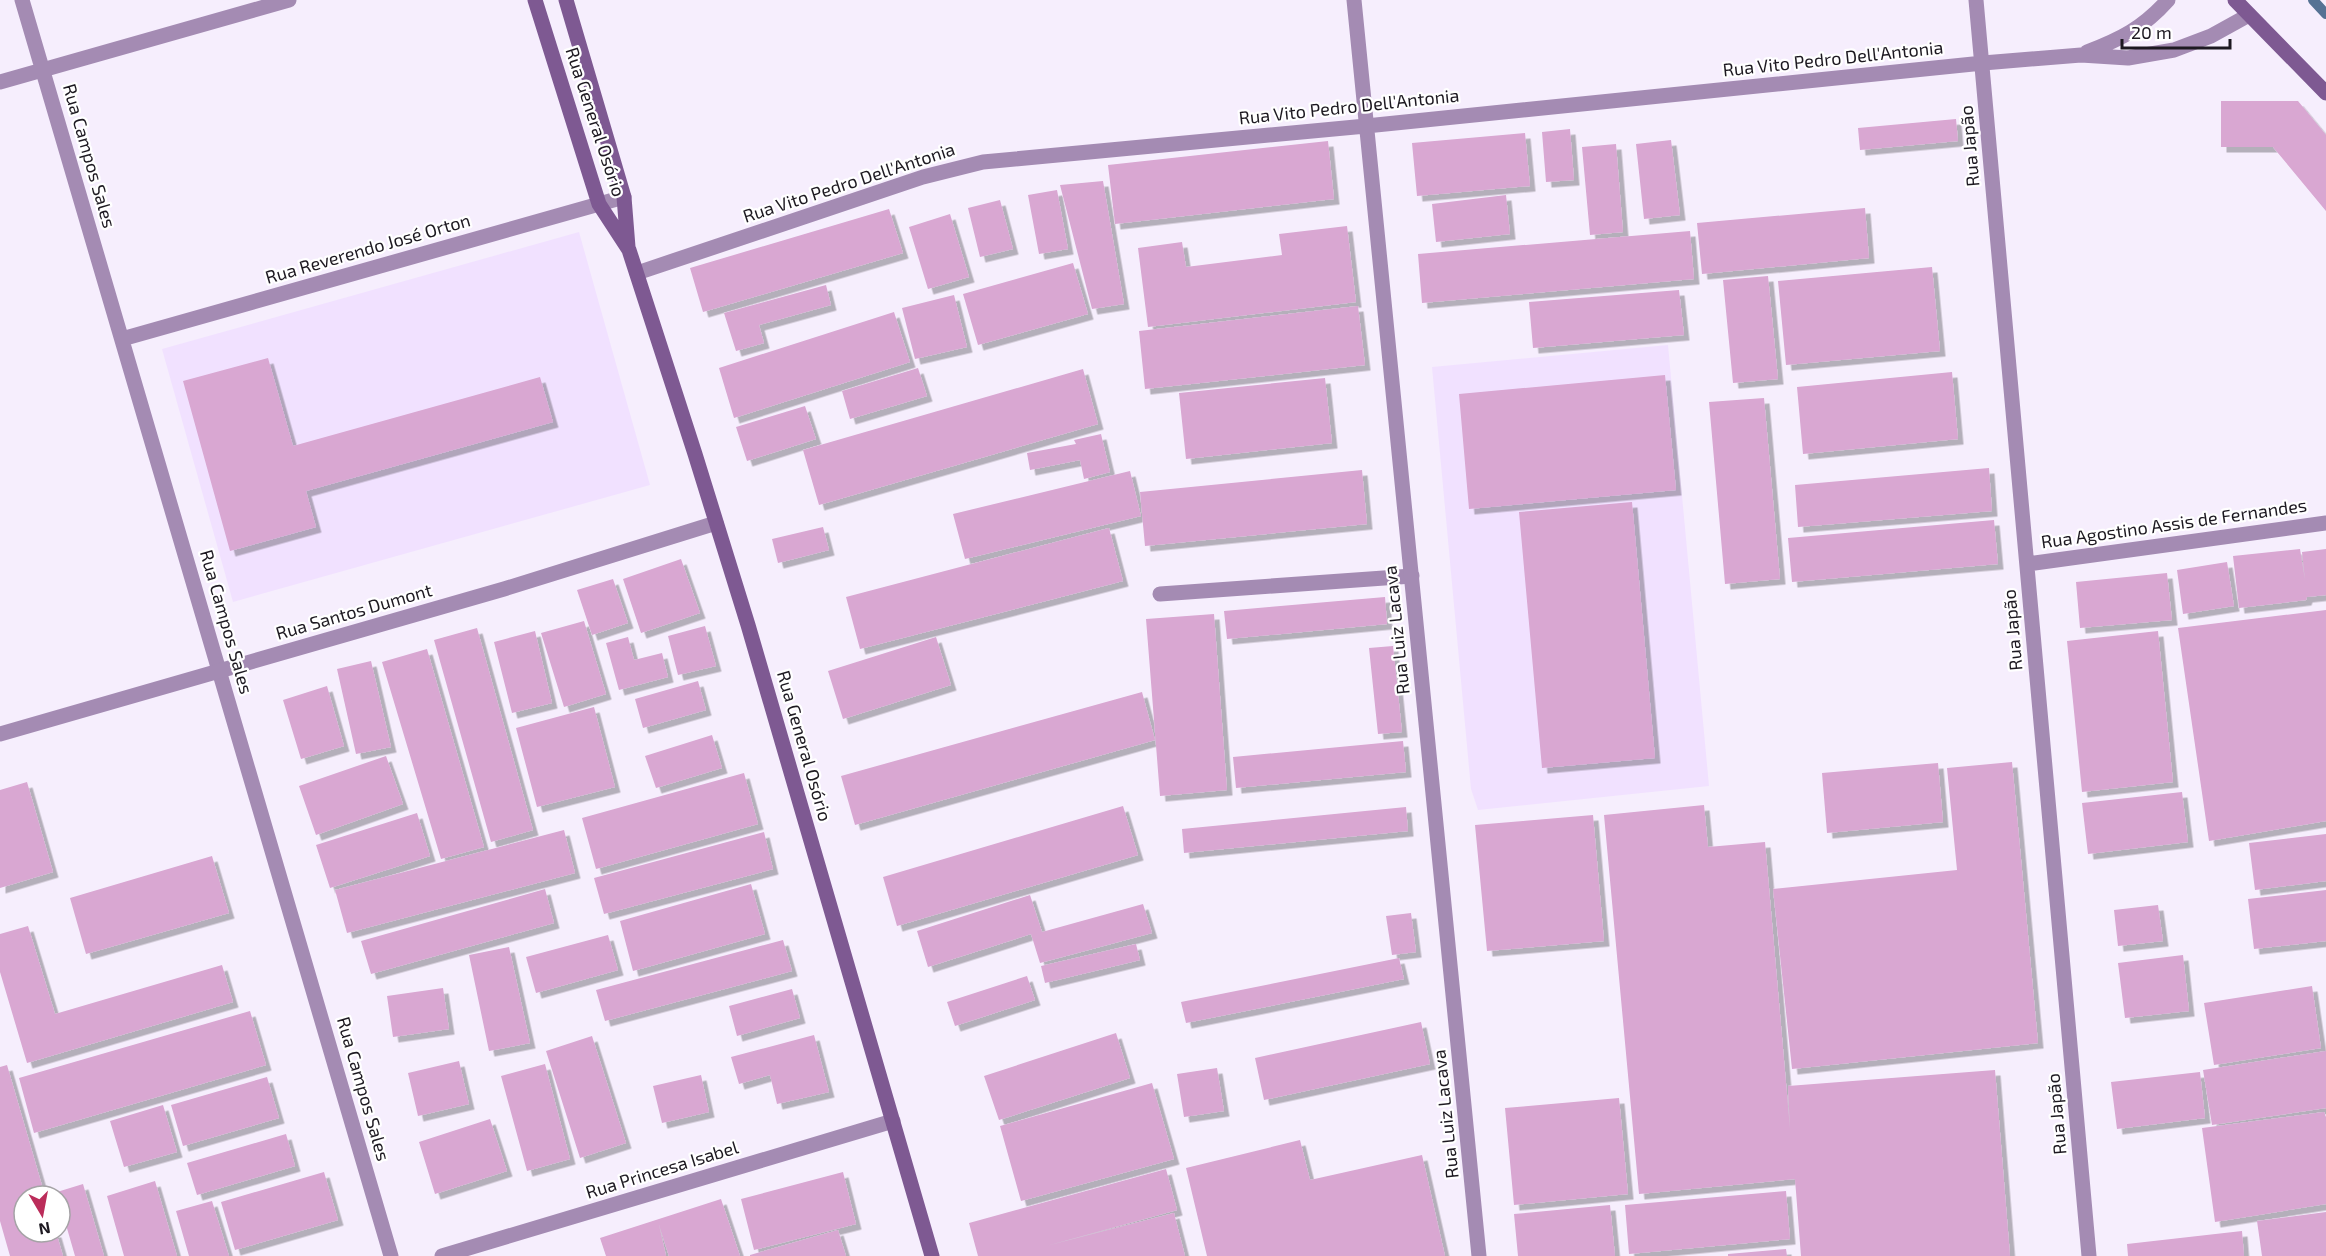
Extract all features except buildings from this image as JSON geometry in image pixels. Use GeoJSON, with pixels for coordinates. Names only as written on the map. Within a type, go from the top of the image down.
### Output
{"type":"FeatureCollection","features":[{"type":"Feature","properties":{"kind":"main road","name":"Rua General Osório"},"geometry":{"type":"LineString","coordinates":[[536,0],[599,204],[628,250],[716,523],[932,1256]]}},
{"type":"Feature","properties":{"kind":"main road","name":"Rua General Osório"},"geometry":{"type":"LineString","coordinates":[[566,0],[624,196],[628,250]]}},
{"type":"Feature","properties":{"kind":"main road"},"geometry":{"type":"LineString","coordinates":[[2235,0],[2326,93]]}},
{"type":"Feature","properties":{"kind":"street","name":"Rua Campos Sales"},"geometry":{"type":"LineString","coordinates":[[22,0],[391,1256]]}},
{"type":"Feature","properties":{"kind":"street"},"geometry":{"type":"LineString","coordinates":[[0,82],[289,0]]}},
{"type":"Feature","properties":{"kind":"street","name":"Rua Luiz Lacava"},"geometry":{"type":"LineString","coordinates":[[1354,0],[1479,1256]]}},
{"type":"Feature","properties":{"kind":"street","name":"Rua Japão"},"geometry":{"type":"LineString","coordinates":[[1976,0],[2089,1256]]}},
{"type":"Feature","properties":{"kind":"street","name":"Rua Vito Pedro Dell'Antonia"},"geometry":{"type":"LineString","coordinates":[[2081,54],[2121,40],[2140,28],[2159,3]]}},
{"type":"Feature","properties":{"kind":"street","name":"Rua Vito Pedro Dell'Antonia"},"geometry":{"type":"LineString","coordinates":[[636,273],[923,177],[983,162],[2081,54],[2128,58],[2174,50],[2211,36],[2249,15]]}},
{"type":"Feature","properties":{"kind":"street","name":"Rua Reverendo José Orton"},"geometry":{"type":"LineString","coordinates":[[123,339],[624,196]]}},
{"type":"Feature","properties":{"kind":"street","name":"Rua Santos Dumont"},"geometry":{"type":"LineString","coordinates":[[0,734],[219,669],[504,589],[716,523]]}},
{"type":"Feature","properties":{"kind":"street","name":"Rua Agostino Assis de Fernandes"},"geometry":{"type":"LineString","coordinates":[[2027,564],[2326,523]]}},
{"type":"Feature","properties":{"kind":"street"},"geometry":{"type":"LineString","coordinates":[[1160,594],[1412,576]]}},
{"type":"Feature","properties":{"kind":"street","name":"Rua Princesa Isabel"},"geometry":{"type":"LineString","coordinates":[[442,1256],[893,1121]]}},
{"type":"Feature","properties":{"kind":"shaded area"},"geometry":{"type":"Polygon","coordinates":[[[579,232],[650,485],[233,602],[162,349],[579,232]]]}},
{"type":"Feature","properties":{"kind":"shaded area"},"geometry":{"type":"Polygon","coordinates":[[[1668,345],[1709,786],[1478,810],[1471,789],[1432,367],[1668,345]]]}},
{"type":"Feature","properties":{"kind":"waterway"},"geometry":{"type":"LineString","coordinates":[[2313,0],[2326,14]]}}]}
